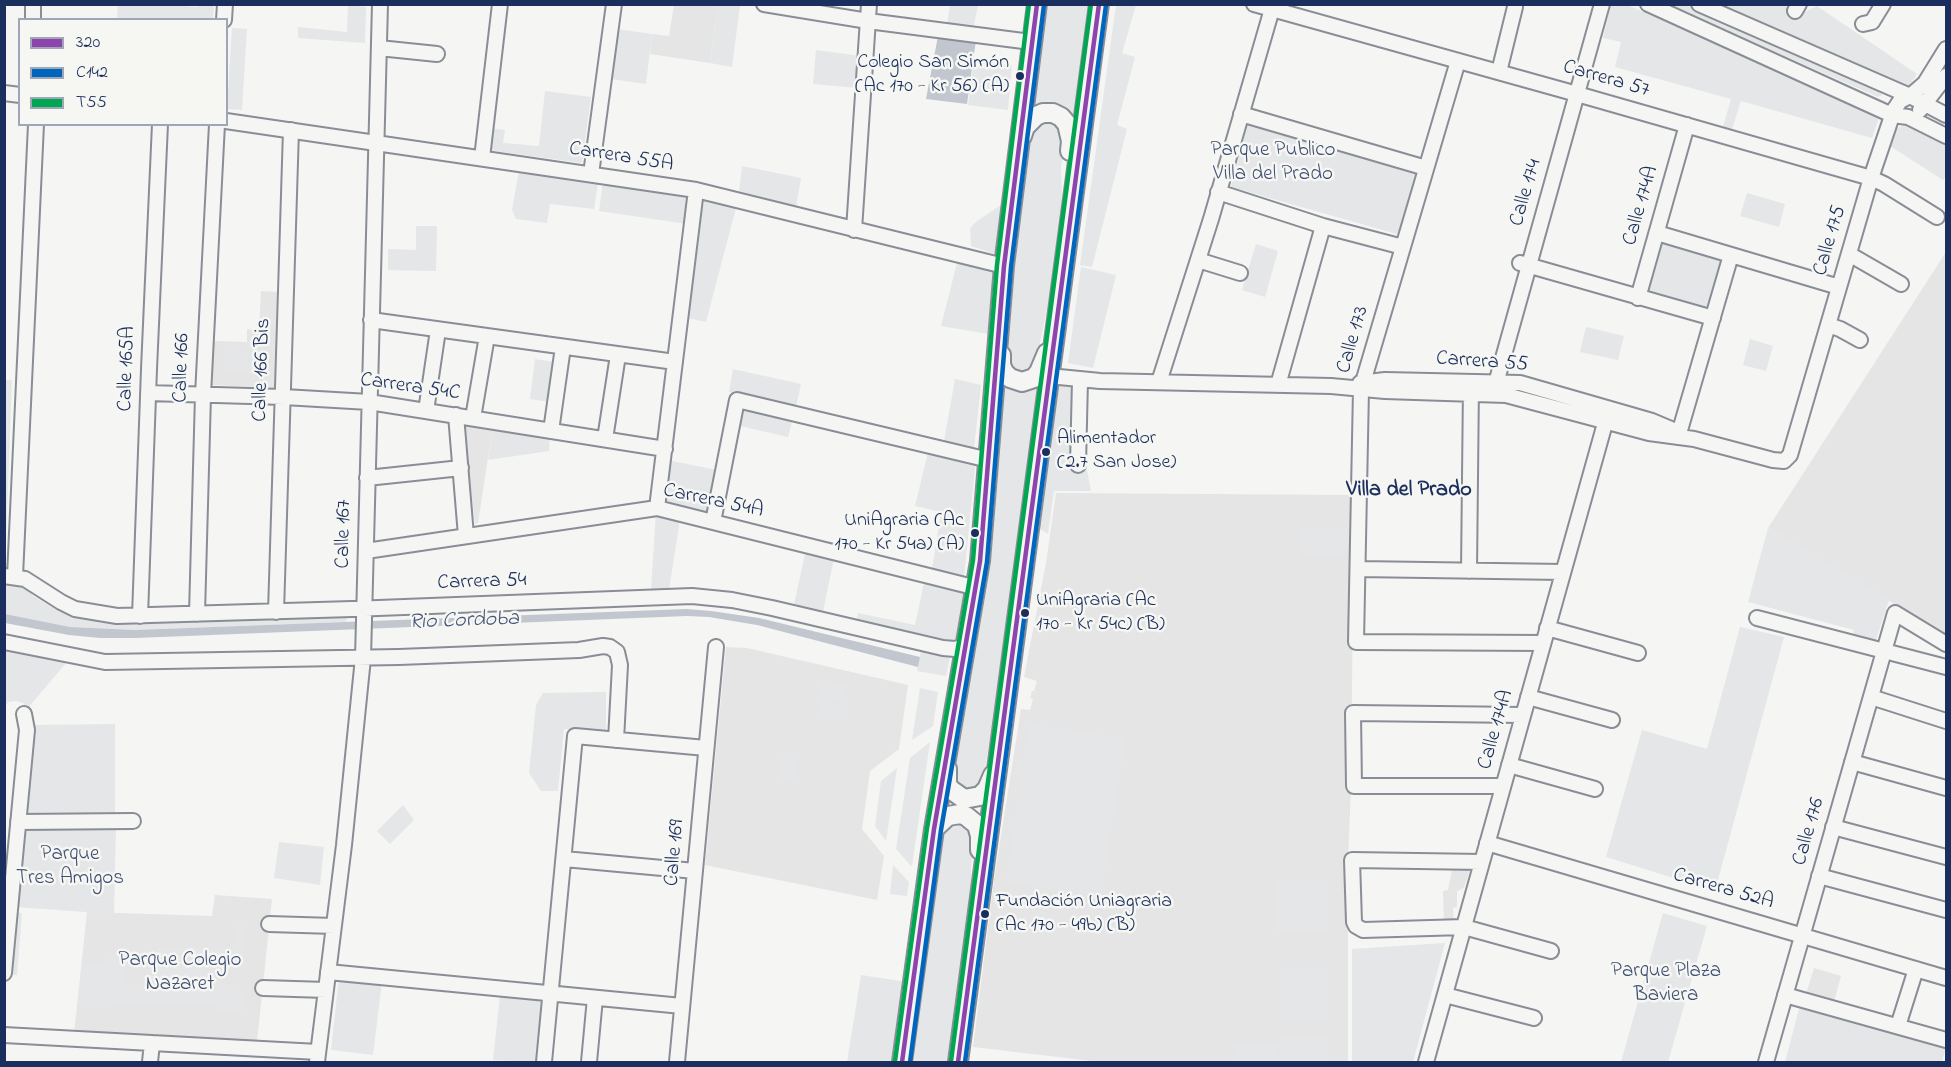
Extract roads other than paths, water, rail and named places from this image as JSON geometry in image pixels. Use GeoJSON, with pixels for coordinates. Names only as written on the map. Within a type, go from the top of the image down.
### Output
{"type":"FeatureCollection","features":[{"type":"Feature","properties":{"kind":"main road"},"geometry":{"type":"LineString","coordinates":[[902,1062],[934,829],[976,588],[990,459],[1004,266],[1036,4]]}},
{"type":"Feature","properties":{"kind":"main road"},"geometry":{"type":"LineString","coordinates":[[958,1062],[1098,6]]}},
{"type":"Feature","properties":{"kind":"main road"},"geometry":{"type":"LineString","coordinates":[[1019,141],[1030,120],[1043,113],[1053,113],[1067,124],[1071,141],[1068,168],[1070,207]]}},
{"type":"Feature","properties":{"kind":"main road"},"geometry":{"type":"LineString","coordinates":[[1001,308],[1001,365],[1010,378],[1022,382],[1034,378],[1054,338]]}},
{"type":"Feature","properties":{"kind":"main road"},"geometry":{"type":"LineString","coordinates":[[949,734],[946,775],[947,784],[953,793],[964,799],[980,796],[987,789],[998,766]]}},
{"type":"Feature","properties":{"kind":"main road"},"geometry":{"type":"LineString","coordinates":[[934,829],[948,816],[960,814],[972,819],[977,825],[980,836],[980,900]]}},
{"type":"Feature","properties":{"kind":"street","name":"Calle 167"},"geometry":{"type":"LineString","coordinates":[[318,1057],[363,652],[380,4]]}},
{"type":"Feature","properties":{"kind":"street"},"geometry":{"type":"LineString","coordinates":[[482,158],[500,4]]}},
{"type":"Feature","properties":{"kind":"street"},"geometry":{"type":"LineString","coordinates":[[591,174],[614,4]]}},
{"type":"Feature","properties":{"kind":"street"},"geometry":{"type":"LineString","coordinates":[[764,4],[868,21],[1031,42]]}},
{"type":"Feature","properties":{"kind":"street"},"geometry":{"type":"LineString","coordinates":[[854,230],[868,4]]}},
{"type":"Feature","properties":{"kind":"street","name":"Carrera 57"},"geometry":{"type":"LineString","coordinates":[[1254,4],[1573,92],[1871,178],[1937,217]]}},
{"type":"Feature","properties":{"kind":"street","name":"Calle 174"},"geometry":{"type":"LineString","coordinates":[[1490,388],[1573,92],[1594,4]]}},
{"type":"Feature","properties":{"kind":"street","name":"Calle 174"},"geometry":{"type":"LineString","coordinates":[[1573,92],[1602,4]]}},
{"type":"Feature","properties":{"kind":"street"},"geometry":{"type":"LineString","coordinates":[[1648,4],[1903,118],[1908,117],[1925,104],[1947,76]]}},
{"type":"Feature","properties":{"kind":"street"},"geometry":{"type":"LineString","coordinates":[[1699,4],[1910,96],[1947,115]]}},
{"type":"Feature","properties":{"kind":"street"},"geometry":{"type":"LineString","coordinates":[[1863,24],[1872,22],[1883,4]]}},
{"type":"Feature","properties":{"kind":"street"},"geometry":{"type":"LineString","coordinates":[[1499,72],[1515,7]]}},
{"type":"Feature","properties":{"kind":"street"},"geometry":{"type":"LineString","coordinates":[[1159,382],[1198,260],[1272,9]]}},
{"type":"Feature","properties":{"kind":"street"},"geometry":{"type":"LineString","coordinates":[[379,48],[437,54]]}},
{"type":"Feature","properties":{"kind":"street","name":"Calle 175"},"geometry":{"type":"LineString","coordinates":[[1784,461],[1790,455],[1871,178],[1892,115],[1900,101],[1925,83],[1945,56]]}},
{"type":"Feature","properties":{"kind":"street","name":"Calle 173"},"geometry":{"type":"LineString","coordinates":[[1458,61],[1362,386],[1356,642],[1543,643]]}},
{"type":"Feature","properties":{"kind":"street"},"geometry":{"type":"LineString","coordinates":[[1878,108],[1889,100],[1888,87]]}},
{"type":"Feature","properties":{"kind":"street"},"geometry":{"type":"LineString","coordinates":[[1241,114],[1426,168]]}},
{"type":"Feature","properties":{"kind":"street"},"geometry":{"type":"LineString","coordinates":[[1908,117],[1947,136]]}},
{"type":"Feature","properties":{"kind":"street","name":"Carrera 55A"},"geometry":{"type":"LineString","coordinates":[[228,121],[696,190],[1004,266]]}},
{"type":"Feature","properties":{"kind":"street","name":"Calle 174A"},"geometry":{"type":"LineString","coordinates":[[1638,298],[1687,125]]}},
{"type":"Feature","properties":{"kind":"street"},"geometry":{"type":"LineString","coordinates":[[10,576],[36,126]]}},
{"type":"Feature","properties":{"kind":"street","name":"Calle 165A"},"geometry":{"type":"LineString","coordinates":[[140,616],[160,126]]}},
{"type":"Feature","properties":{"kind":"street","name":"Calle 166"},"geometry":{"type":"LineString","coordinates":[[197,614],[203,395],[217,126]]}},
{"type":"Feature","properties":{"kind":"street","name":"Calle 166 Bis"},"geometry":{"type":"LineString","coordinates":[[276,612],[291,130]]}},
{"type":"Feature","properties":{"kind":"street"},"geometry":{"type":"LineString","coordinates":[[657,508],[696,190]]}},
{"type":"Feature","properties":{"kind":"street"},"geometry":{"type":"LineString","coordinates":[[1218,192],[1323,226],[1403,247]]}},
{"type":"Feature","properties":{"kind":"street"},"geometry":{"type":"LineString","coordinates":[[1278,385],[1323,226]]}},
{"type":"Feature","properties":{"kind":"street"},"geometry":{"type":"LineString","coordinates":[[1657,233],[1839,286]]}},
{"type":"Feature","properties":{"kind":"street"},"geometry":{"type":"LineString","coordinates":[[1849,254],[1901,284]]}},
{"type":"Feature","properties":{"kind":"street"},"geometry":{"type":"LineString","coordinates":[[1678,435],[1731,255]]}},
{"type":"Feature","properties":{"kind":"street"},"geometry":{"type":"LineString","coordinates":[[1198,260],[1240,273]]}},
{"type":"Feature","properties":{"kind":"street"},"geometry":{"type":"LineString","coordinates":[[1524,265],[1713,318]]}},
{"type":"Feature","properties":{"kind":"street"},"geometry":{"type":"LineString","coordinates":[[371,320],[675,362]]}},
{"type":"Feature","properties":{"kind":"street"},"geometry":{"type":"LineString","coordinates":[[1828,325],[1860,340]]}},
{"type":"Feature","properties":{"kind":"street"},"geometry":{"type":"LineString","coordinates":[[426,411],[438,330]]}},
{"type":"Feature","properties":{"kind":"street"},"geometry":{"type":"LineString","coordinates":[[473,418],[487,336]]}},
{"type":"Feature","properties":{"kind":"street"},"geometry":{"type":"LineString","coordinates":[[551,431],[563,347]]}},
{"type":"Feature","properties":{"kind":"street"},"geometry":{"type":"LineString","coordinates":[[605,439],[618,355]]}},
{"type":"Feature","properties":{"kind":"street","name":"Carrera 55"},"geometry":{"type":"LineString","coordinates":[[1049,376],[1080,380],[1490,388],[1517,398],[1607,415],[1649,433],[1678,435],[1784,461]]}},
{"type":"Feature","properties":{"kind":"street"},"geometry":{"type":"LineString","coordinates":[[1078,465],[1080,380]]}},
{"type":"Feature","properties":{"kind":"street"},"geometry":{"type":"LineString","coordinates":[[1469,571],[1471,387]]}},
{"type":"Feature","properties":{"kind":"street","name":"Carrera 54C"},"geometry":{"type":"LineString","coordinates":[[148,393],[369,402],[665,448]]}},
{"type":"Feature","properties":{"kind":"street"},"geometry":{"type":"LineString","coordinates":[[713,522],[737,400],[990,459]]}},
{"type":"Feature","properties":{"kind":"street","name":"Calle 174A"},"geometry":{"type":"LineString","coordinates":[[1426,1062],[1607,415]]}},
{"type":"Feature","properties":{"kind":"street"},"geometry":{"type":"LineString","coordinates":[[456,416],[466,536]]}},
{"type":"Feature","properties":{"kind":"street"},"geometry":{"type":"LineString","coordinates":[[367,478],[461,468]]}},
{"type":"Feature","properties":{"kind":"street","name":"Carrera 54A"},"geometry":{"type":"LineString","coordinates":[[366,551],[657,508],[976,588]]}},
{"type":"Feature","properties":{"kind":"street"},"geometry":{"type":"LineString","coordinates":[[1358,569],[1563,572]]}},
{"type":"Feature","properties":{"kind":"street","name":"Carrera 54"},"geometry":{"type":"LineString","coordinates":[[10,576],[26,579],[61,602],[75,609],[92,613],[140,616],[276,612],[364,615],[659,596],[709,597],[772,608],[943,648],[955,650],[965,646]]}},
{"type":"Feature","properties":{"kind":"street","name":"Calle 176"},"geometry":{"type":"LineString","coordinates":[[1766,1062],[1895,613],[1947,644]]}},
{"type":"Feature","properties":{"kind":"street"},"geometry":{"type":"LineString","coordinates":[[1757,618],[1947,667]]}},
{"type":"Feature","properties":{"kind":"street"},"geometry":{"type":"LineString","coordinates":[[1547,628],[1638,654]]}},
{"type":"Feature","properties":{"kind":"street"},"geometry":{"type":"LineString","coordinates":[[4,642],[105,662],[363,652],[579,650],[610,647],[617,652],[620,665],[616,740]]}},
{"type":"Feature","properties":{"kind":"street","name":"Calle 169"},"geometry":{"type":"LineString","coordinates":[[677,1062],[716,647]]}},
{"type":"Feature","properties":{"kind":"street"},"geometry":{"type":"LineString","coordinates":[[1528,697],[1612,720]]}},
{"type":"Feature","properties":{"kind":"street"},"geometry":{"type":"LineString","coordinates":[[1870,698],[1947,721]]}},
{"type":"Feature","properties":{"kind":"street"},"geometry":{"type":"LineString","coordinates":[[1503,786],[1354,786],[1353,713],[1523,715]]}},
{"type":"Feature","properties":{"kind":"street"},"geometry":{"type":"LineString","coordinates":[[4,974],[27,730],[24,714]]}},
{"type":"Feature","properties":{"kind":"street"},"geometry":{"type":"LineString","coordinates":[[544,1062],[575,736],[706,748]]}},
{"type":"Feature","properties":{"kind":"street"},"geometry":{"type":"LineString","coordinates":[[1852,762],[1947,788]]}},
{"type":"Feature","properties":{"kind":"street"},"geometry":{"type":"LineString","coordinates":[[1509,765],[1595,789]]}},
{"type":"Feature","properties":{"kind":"street"},"geometry":{"type":"LineString","coordinates":[[18,822],[133,821]]}},
{"type":"Feature","properties":{"kind":"street"},"geometry":{"type":"LineString","coordinates":[[1833,827],[1947,857]]}},
{"type":"Feature","properties":{"kind":"street","name":"Carrera 52A"},"geometry":{"type":"LineString","coordinates":[[1487,843],[1947,978]]}},
{"type":"Feature","properties":{"kind":"street"},"geometry":{"type":"LineString","coordinates":[[564,859],[695,871]]}},
{"type":"Feature","properties":{"kind":"street"},"geometry":{"type":"LineString","coordinates":[[1482,862],[1352,860],[1356,926],[1363,930],[1464,927],[1551,951]]}},
{"type":"Feature","properties":{"kind":"street"},"geometry":{"type":"LineString","coordinates":[[1819,876],[1947,910]]}},
{"type":"Feature","properties":{"kind":"street"},"geometry":{"type":"LineString","coordinates":[[269,924],[334,926]]}},
{"type":"Feature","properties":{"kind":"street"},"geometry":{"type":"LineString","coordinates":[[1898,1026],[1916,969]]}},
{"type":"Feature","properties":{"kind":"street"},"geometry":{"type":"LineString","coordinates":[[328,972],[682,1006]]}},
{"type":"Feature","properties":{"kind":"street"},"geometry":{"type":"LineString","coordinates":[[262,988],[326,990]]}},
{"type":"Feature","properties":{"kind":"street"},"geometry":{"type":"LineString","coordinates":[[1445,995],[1534,1018]]}},
{"type":"Feature","properties":{"kind":"street"},"geometry":{"type":"LineString","coordinates":[[1785,995],[1947,1040]]}},
{"type":"Feature","properties":{"kind":"street"},"geometry":{"type":"LineString","coordinates":[[589,1062],[595,998]]}},
{"type":"Feature","properties":{"kind":"street"},"geometry":{"type":"LineString","coordinates":[[4,1035],[152,1043],[318,1057]]}},
{"type":"Feature","properties":{"kind":"street"},"geometry":{"type":"LineString","coordinates":[[150,1062],[152,1043]]}},
{"type":"Feature","properties":{"kind":"water"},"geometry":{"type":"Polygon","coordinates":[[[938,36],[976,40],[967,104],[926,99],[938,36]]]}},
{"type":"Feature","properties":{"kind":"water","name":"Rio Cordoba"},"geometry":{"type":"Polygon","coordinates":[[[686,609],[759,618],[920,657],[918,667],[757,625],[709,617],[687,616],[136,638],[69,635],[5,623],[5,614],[70,627],[135,630],[686,609]]]}},
{"type":"Feature","properties":{"kind":"place","name":"Colegio San Simón (Ac 170 - Kr 56) (A)"},"geometry":{"type":"Point","coordinates":[1020,76]}},
{"type":"Feature","properties":{"kind":"place","name":"Alimentador (2.7 San Jose)"},"geometry":{"type":"Point","coordinates":[1046,452]}},
{"type":"Feature","properties":{"kind":"place","name":"UniAgraria (Ac 170 - Kr 54a) (A)"},"geometry":{"type":"Point","coordinates":[975,533]}},
{"type":"Feature","properties":{"kind":"place","name":"UniAgraria (Ac 170 - Kr 54c) (B)"},"geometry":{"type":"Point","coordinates":[1025,613]}},
{"type":"Feature","properties":{"kind":"place","name":"Fundación Uniagraria (Ac 170 - 49b) (B)"},"geometry":{"type":"Point","coordinates":[985,914]}},
{"type":"Feature","properties":{"kind":"district","name":"Villa del Prado"},"geometry":{"type":"Point","coordinates":[1409,491]}},
{"type":"Feature","properties":{"kind":"park label","name":"Parque Publico Villa del Prado"},"geometry":{"type":"Point","coordinates":[1273,164]}},
{"type":"Feature","properties":{"kind":"park label","name":"Parque Tres Amigos"},"geometry":{"type":"Point","coordinates":[70,868]}},
{"type":"Feature","properties":{"kind":"park label","name":"Parque Colegio Nazaret"},"geometry":{"type":"Point","coordinates":[180,974]}},
{"type":"Feature","properties":{"kind":"park label","name":"Parque Plaza Baviera"},"geometry":{"type":"Point","coordinates":[1666,985]}}]}
